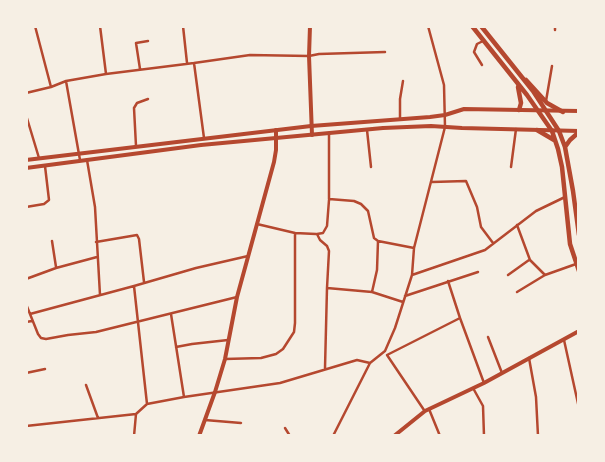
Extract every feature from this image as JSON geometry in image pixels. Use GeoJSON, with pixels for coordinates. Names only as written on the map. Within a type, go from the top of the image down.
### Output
{"type":"FeatureCollection","features":[{"type":"Feature","properties":{"kind":"main road"},"geometry":{"type":"LineString","coordinates":[[310,26],[309,56],[312,135]]}},
{"type":"Feature","properties":{"kind":"main road"},"geometry":{"type":"LineString","coordinates":[[472,26],[539,110],[552,131],[557,143],[566,196],[570,244],[579,271]]}},
{"type":"Feature","properties":{"kind":"main road"},"geometry":{"type":"LineString","coordinates":[[481,26],[523,78],[559,131],[565,147],[579,235]]}},
{"type":"Feature","properties":{"kind":"main road"},"geometry":{"type":"LineString","coordinates":[[523,78],[532,84],[552,107],[563,112]]}},
{"type":"Feature","properties":{"kind":"main road"},"geometry":{"type":"LineString","coordinates":[[517,83],[521,103],[518,110]]}},
{"type":"Feature","properties":{"kind":"main road"},"geometry":{"type":"LineString","coordinates":[[26,160],[311,126],[444,115],[464,109],[579,111]]}},
{"type":"Feature","properties":{"kind":"main road"},"geometry":{"type":"LineString","coordinates":[[26,168],[201,146],[367,130],[430,126],[579,132]]}},
{"type":"Feature","properties":{"kind":"main road"},"geometry":{"type":"LineString","coordinates":[[199,436],[225,359],[237,297],[273,168],[277,139],[276,130]]}},
{"type":"Feature","properties":{"kind":"main road"},"geometry":{"type":"LineString","coordinates":[[537,130],[557,143]]}},
{"type":"Feature","properties":{"kind":"main road"},"geometry":{"type":"LineString","coordinates":[[565,147],[579,132]]}},
{"type":"Feature","properties":{"kind":"main road"},"geometry":{"type":"LineString","coordinates":[[394,436],[427,410],[484,383],[579,331]]}},
{"type":"Feature","properties":{"kind":"street"},"geometry":{"type":"LineString","coordinates":[[36,26],[51,87]]}},
{"type":"Feature","properties":{"kind":"street"},"geometry":{"type":"LineString","coordinates":[[100,26],[106,74]]}},
{"type":"Feature","properties":{"kind":"street"},"geometry":{"type":"LineString","coordinates":[[182,26],[187,63]]}},
{"type":"Feature","properties":{"kind":"street"},"geometry":{"type":"LineString","coordinates":[[386,353],[412,275],[414,248],[446,127],[444,85],[428,26]]}},
{"type":"Feature","properties":{"kind":"street"},"geometry":{"type":"LineString","coordinates":[[482,65],[474,52],[477,44],[483,40]]}},
{"type":"Feature","properties":{"kind":"street"},"geometry":{"type":"LineString","coordinates":[[140,69],[136,43],[148,41]]}},
{"type":"Feature","properties":{"kind":"street"},"geometry":{"type":"LineString","coordinates":[[26,93],[66,81],[106,74],[250,55],[309,56],[386,52]]}},
{"type":"Feature","properties":{"kind":"street"},"geometry":{"type":"LineString","coordinates":[[194,63],[204,138]]}},
{"type":"Feature","properties":{"kind":"street"},"geometry":{"type":"LineString","coordinates":[[546,101],[552,66]]}},
{"type":"Feature","properties":{"kind":"street"},"geometry":{"type":"LineString","coordinates":[[66,81],[80,160]]}},
{"type":"Feature","properties":{"kind":"street"},"geometry":{"type":"LineString","coordinates":[[400,118],[400,99],[403,81]]}},
{"type":"Feature","properties":{"kind":"street"},"geometry":{"type":"LineString","coordinates":[[136,146],[134,108],[137,103],[148,99]]}},
{"type":"Feature","properties":{"kind":"street"},"geometry":{"type":"LineString","coordinates":[[26,115],[39,158]]}},
{"type":"Feature","properties":{"kind":"street"},"geometry":{"type":"LineString","coordinates":[[511,167],[516,129]]}},
{"type":"Feature","properties":{"kind":"street"},"geometry":{"type":"LineString","coordinates":[[367,130],[370,167]]}},
{"type":"Feature","properties":{"kind":"street"},"geometry":{"type":"LineString","coordinates":[[257,224],[295,234],[322,233],[327,226],[329,199],[329,134]]}},
{"type":"Feature","properties":{"kind":"street"},"geometry":{"type":"LineString","coordinates":[[86,159],[95,207],[100,295]]}},
{"type":"Feature","properties":{"kind":"street"},"geometry":{"type":"LineString","coordinates":[[26,208],[44,204],[49,200],[45,166]]}},
{"type":"Feature","properties":{"kind":"street"},"geometry":{"type":"LineString","coordinates":[[432,182],[466,181],[477,207],[481,227],[493,243]]}},
{"type":"Feature","properties":{"kind":"street"},"geometry":{"type":"LineString","coordinates":[[412,275],[484,250],[536,212],[566,196]]}},
{"type":"Feature","properties":{"kind":"street"},"geometry":{"type":"LineString","coordinates":[[329,199],[354,201],[366,207],[374,238],[378,241],[414,248]]}},
{"type":"Feature","properties":{"kind":"street"},"geometry":{"type":"LineString","coordinates":[[517,225],[530,260],[545,275]]}},
{"type":"Feature","properties":{"kind":"street"},"geometry":{"type":"LineString","coordinates":[[225,359],[260,358],[276,354],[283,350],[288,343],[294,332],[295,323],[295,234]]}},
{"type":"Feature","properties":{"kind":"street"},"geometry":{"type":"LineString","coordinates":[[317,234],[329,251],[324,369]]}},
{"type":"Feature","properties":{"kind":"street"},"geometry":{"type":"LineString","coordinates":[[96,242],[137,235],[144,282]]}},
{"type":"Feature","properties":{"kind":"street"},"geometry":{"type":"LineString","coordinates":[[52,241],[56,268]]}},
{"type":"Feature","properties":{"kind":"street"},"geometry":{"type":"LineString","coordinates":[[372,292],[377,270],[378,241]]}},
{"type":"Feature","properties":{"kind":"street"},"geometry":{"type":"LineString","coordinates":[[30,314],[144,282],[248,256]]}},
{"type":"Feature","properties":{"kind":"street"},"geometry":{"type":"LineString","coordinates":[[26,279],[56,268],[97,257]]}},
{"type":"Feature","properties":{"kind":"street"},"geometry":{"type":"LineString","coordinates":[[508,275],[530,260]]}},
{"type":"Feature","properties":{"kind":"street"},"geometry":{"type":"LineString","coordinates":[[517,292],[545,275],[576,264]]}},
{"type":"Feature","properties":{"kind":"street"},"geometry":{"type":"LineString","coordinates":[[405,296],[478,272]]}},
{"type":"Feature","properties":{"kind":"street"},"geometry":{"type":"LineString","coordinates":[[448,282],[484,383]]}},
{"type":"Feature","properties":{"kind":"street"},"geometry":{"type":"LineString","coordinates":[[134,286],[147,404]]}},
{"type":"Feature","properties":{"kind":"street"},"geometry":{"type":"LineString","coordinates":[[327,288],[372,292],[403,302]]}},
{"type":"Feature","properties":{"kind":"street"},"geometry":{"type":"LineString","coordinates":[[26,304],[38,334],[41,338],[46,339],[96,332],[138,320],[171,314],[237,297]]}},
{"type":"Feature","properties":{"kind":"street"},"geometry":{"type":"LineString","coordinates":[[171,314],[184,397]]}},
{"type":"Feature","properties":{"kind":"street"},"geometry":{"type":"LineString","coordinates":[[333,436],[370,363],[386,353],[460,318]]}},
{"type":"Feature","properties":{"kind":"street"},"geometry":{"type":"LineString","coordinates":[[26,322],[32,320]]}},
{"type":"Feature","properties":{"kind":"street"},"geometry":{"type":"LineString","coordinates":[[488,337],[502,372]]}},
{"type":"Feature","properties":{"kind":"street"},"geometry":{"type":"LineString","coordinates":[[563,339],[579,408]]}},
{"type":"Feature","properties":{"kind":"street"},"geometry":{"type":"LineString","coordinates":[[176,347],[228,340]]}},
{"type":"Feature","properties":{"kind":"street"},"geometry":{"type":"LineString","coordinates":[[386,353],[427,410],[440,436]]}},
{"type":"Feature","properties":{"kind":"street"},"geometry":{"type":"LineString","coordinates":[[529,358],[536,397],[538,436]]}},
{"type":"Feature","properties":{"kind":"street"},"geometry":{"type":"LineString","coordinates":[[26,426],[136,414],[147,404],[280,383],[357,360],[370,363]]}},
{"type":"Feature","properties":{"kind":"street"},"geometry":{"type":"LineString","coordinates":[[26,373],[44,369]]}},
{"type":"Feature","properties":{"kind":"street"},"geometry":{"type":"LineString","coordinates":[[86,385],[98,418]]}},
{"type":"Feature","properties":{"kind":"street"},"geometry":{"type":"LineString","coordinates":[[473,388],[483,406],[484,436]]}},
{"type":"Feature","properties":{"kind":"street"},"geometry":{"type":"LineString","coordinates":[[136,414],[134,435],[144,436]]}},
{"type":"Feature","properties":{"kind":"street"},"geometry":{"type":"LineString","coordinates":[[205,420],[241,423]]}},
{"type":"Feature","properties":{"kind":"street"},"geometry":{"type":"LineString","coordinates":[[285,428],[290,436]]}}]}
